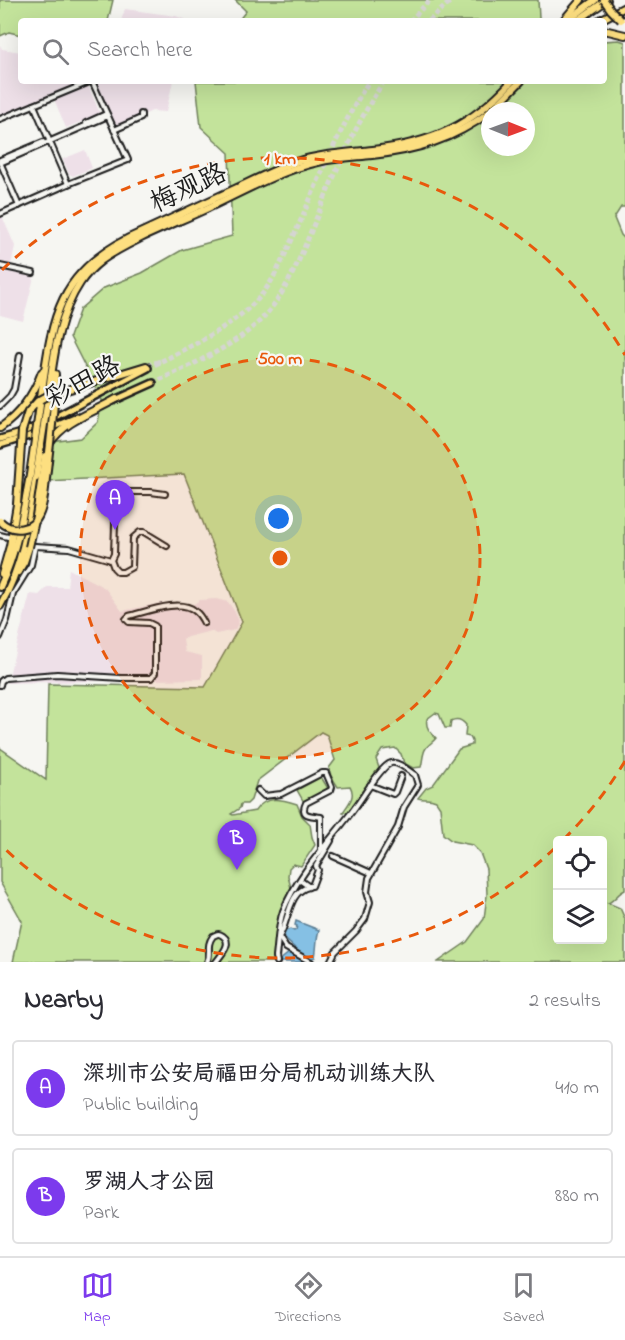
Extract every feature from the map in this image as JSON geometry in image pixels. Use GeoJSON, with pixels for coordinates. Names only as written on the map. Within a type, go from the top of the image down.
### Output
{"type":"FeatureCollection","features":[{"type":"Feature","properties":{"kind":"highway"},"geometry":{"type":"LineString","coordinates":[[565,18],[580,0]]}},
{"type":"Feature","properties":{"kind":"highway"},"geometry":{"type":"LineString","coordinates":[[601,1],[623,20]]}},
{"type":"Feature","properties":{"kind":"highway"},"geometry":{"type":"LineString","coordinates":[[572,18],[601,1]]}},
{"type":"Feature","properties":{"kind":"highway"},"geometry":{"type":"LineString","coordinates":[[581,18],[601,1]]}},
{"type":"Feature","properties":{"kind":"highway"},"geometry":{"type":"LineString","coordinates":[[604,18],[625,7]]}},
{"type":"Feature","properties":{"kind":"highway"},"geometry":{"type":"LineString","coordinates":[[607,31],[625,35]]}},
{"type":"Feature","properties":{"kind":"highway","name":"梅观路"},"geometry":{"type":"LineString","coordinates":[[47,404],[48,351],[57,313],[67,291],[90,263],[116,244],[296,162],[329,154],[401,146],[437,136],[477,115],[509,84]]}},
{"type":"Feature","properties":{"kind":"highway","name":"梅观路"},"geometry":{"type":"LineString","coordinates":[[499,102],[518,84]]}},
{"type":"Feature","properties":{"kind":"highway","name":"梅观路"},"geometry":{"type":"LineString","coordinates":[[33,476],[61,323],[79,285],[93,268],[124,247],[299,167],[318,162],[399,152],[428,145],[453,135],[481,117]]}},
{"type":"Feature","properties":{"kind":"highway"},"geometry":{"type":"LineString","coordinates":[[0,428],[14,416],[29,397],[41,374],[48,351]]}},
{"type":"Feature","properties":{"kind":"highway"},"geometry":{"type":"LineString","coordinates":[[0,585],[17,504],[22,431],[28,412],[38,401],[47,396],[147,367]]}},
{"type":"Feature","properties":{"kind":"highway"},"geometry":{"type":"LineString","coordinates":[[10,585],[32,545],[46,452],[52,440],[81,418],[116,399]]}},
{"type":"Feature","properties":{"kind":"highway"},"geometry":{"type":"LineString","coordinates":[[0,522],[7,527],[21,529],[33,524],[39,516],[45,486],[47,404]]}},
{"type":"Feature","properties":{"kind":"highway"},"geometry":{"type":"LineString","coordinates":[[0,585],[18,541],[33,476]]}},
{"type":"Feature","properties":{"kind":"highway"},"geometry":{"type":"LineString","coordinates":[[0,606],[9,594],[23,548],[33,476]]}},
{"type":"Feature","properties":{"kind":"main road"},"geometry":{"type":"LineString","coordinates":[[601,1],[612,0]]}},
{"type":"Feature","properties":{"kind":"main road","name":"彩田路"},"geometry":{"type":"LineString","coordinates":[[0,439],[42,424],[147,367]]}},
{"type":"Feature","properties":{"kind":"main road","name":"彩田路"},"geometry":{"type":"LineString","coordinates":[[0,445],[39,433],[153,383]]}},
{"type":"Feature","properties":{"kind":"street"},"geometry":{"type":"LineString","coordinates":[[0,119],[85,84]]}},
{"type":"Feature","properties":{"kind":"street"},"geometry":{"type":"LineString","coordinates":[[0,214],[128,160],[93,84]]}},
{"type":"Feature","properties":{"kind":"street"},"geometry":{"type":"LineString","coordinates":[[34,105],[68,184]]}},
{"type":"Feature","properties":{"kind":"street"},"geometry":{"type":"LineString","coordinates":[[114,130],[141,118],[141,114]]}},
{"type":"Feature","properties":{"kind":"street"},"geometry":{"type":"LineString","coordinates":[[19,206],[0,162],[107,115]]}},
{"type":"Feature","properties":{"kind":"street"},"geometry":{"type":"LineString","coordinates":[[0,266],[33,273]]}},
{"type":"Feature","properties":{"kind":"street"},"geometry":{"type":"LineString","coordinates":[[0,406],[12,395],[20,355]]}},
{"type":"Feature","properties":{"kind":"street"},"geometry":{"type":"LineString","coordinates":[[165,494],[118,492],[116,495],[114,554],[111,560],[118,572],[132,567],[133,538],[140,532],[144,532],[167,546]]}},
{"type":"Feature","properties":{"kind":"street"},"geometry":{"type":"LineString","coordinates":[[0,535],[8,537]]}},
{"type":"Feature","properties":{"kind":"street"},"geometry":{"type":"LineString","coordinates":[[0,637],[7,620],[9,594],[31,565],[32,545],[69,548],[111,560]]}},
{"type":"Feature","properties":{"kind":"street"},"geometry":{"type":"LineString","coordinates":[[0,685],[5,678],[49,674],[151,678],[155,674],[154,626],[148,623],[129,622],[126,619],[129,616],[160,607],[187,607],[194,610],[204,623]]}},
{"type":"Feature","properties":{"kind":"street"},"geometry":{"type":"LineString","coordinates":[[277,962],[280,921],[300,880],[387,765],[391,763],[399,765],[415,775],[418,785],[404,807],[398,827],[381,859],[371,873],[367,888],[370,902],[363,923],[335,952],[330,962]]}},
{"type":"Feature","properties":{"kind":"street"},"geometry":{"type":"LineString","coordinates":[[258,790],[264,796],[281,794],[326,773],[332,787],[331,790],[306,803],[304,808],[306,814],[321,817],[321,850]]}},
{"type":"Feature","properties":{"kind":"street"},"geometry":{"type":"LineString","coordinates":[[370,785],[393,794],[401,776]]}},
{"type":"Feature","properties":{"kind":"street"},"geometry":{"type":"LineString","coordinates":[[279,937],[295,898],[301,890],[312,886],[318,870],[317,864],[335,833]]}},
{"type":"Feature","properties":{"kind":"street"},"geometry":{"type":"LineString","coordinates":[[333,856],[371,873]]}},
{"type":"Feature","properties":{"kind":"street"},"geometry":{"type":"LineString","coordinates":[[305,873],[315,878]]}},
{"type":"Feature","properties":{"kind":"street"},"geometry":{"type":"LineString","coordinates":[[300,880],[310,886]]}},
{"type":"Feature","properties":{"kind":"street"},"geometry":{"type":"LineString","coordinates":[[207,962],[209,943],[213,936],[218,934],[227,942],[216,962]]}},
{"type":"Feature","properties":{"kind":"street"},"geometry":{"type":"LineString","coordinates":[[279,937],[286,948]]}},
{"type":"Feature","properties":{"kind":"street"},"geometry":{"type":"LineString","coordinates":[[277,950],[280,946],[286,948],[308,961]]}},
{"type":"Feature","properties":{"kind":"shaded area"},"geometry":{"type":"Polygon","coordinates":[[[125,9],[181,18],[122,18],[125,9]]]}},
{"type":"Feature","properties":{"kind":"shaded area"},"geometry":{"type":"Polygon","coordinates":[[[0,45],[2,49],[18,52],[18,84],[76,84],[0,116],[0,45]]]}},
{"type":"Feature","properties":{"kind":"shaded area"},"geometry":{"type":"Polygon","coordinates":[[[96,84],[172,84],[166,112],[152,111],[116,128],[96,84]]]}},
{"type":"Feature","properties":{"kind":"shaded area"},"geometry":{"type":"Polygon","coordinates":[[[88,85],[100,114],[66,128],[54,99],[88,85]]]}},
{"type":"Feature","properties":{"kind":"shaded area"},"geometry":{"type":"Polygon","coordinates":[[[85,150],[92,168],[73,176],[69,174],[63,159],[85,150]]]}},
{"type":"Feature","properties":{"kind":"shaded area"},"geometry":{"type":"Polygon","coordinates":[[[2,216],[15,246],[11,265],[0,262],[0,217],[2,216]]]}},
{"type":"Feature","properties":{"kind":"shaded area"},"geometry":{"type":"Polygon","coordinates":[[[0,270],[34,277],[23,321],[0,315],[0,270]]]}},
{"type":"Feature","properties":{"kind":"shaded area"},"geometry":{"type":"Polygon","coordinates":[[[69,569],[105,588],[122,611],[162,603],[192,605],[200,600],[216,599],[228,602],[239,621],[235,630],[216,634],[211,631],[183,640],[185,652],[202,656],[202,679],[7,683],[30,594],[39,595],[47,587],[67,587],[69,569]]]}},
{"type":"Feature","properties":{"kind":"green space"},"geometry":{"type":"Polygon","coordinates":[[[0,0],[113,0],[109,18],[18,18],[18,34],[9,32],[0,36],[0,0]]]}},
{"type":"Feature","properties":{"kind":"green space"},"geometry":{"type":"Polygon","coordinates":[[[235,0],[538,0],[540,18],[240,18],[246,11],[235,0]]]}},
{"type":"Feature","properties":{"kind":"green space"},"geometry":{"type":"Polygon","coordinates":[[[607,41],[625,42],[625,207],[621,207],[614,218],[625,239],[625,890],[608,903],[620,908],[625,919],[625,962],[438,962],[467,942],[484,919],[487,895],[486,869],[480,853],[472,845],[452,841],[443,834],[440,807],[436,801],[418,798],[426,788],[433,785],[459,749],[472,745],[470,737],[465,736],[466,725],[463,722],[453,720],[450,728],[445,728],[439,714],[435,713],[427,719],[427,724],[428,729],[436,738],[425,750],[421,767],[413,768],[404,763],[401,754],[395,748],[382,750],[376,759],[379,768],[348,813],[343,812],[351,799],[352,790],[350,786],[338,787],[331,776],[329,768],[335,760],[327,735],[321,732],[257,781],[251,800],[247,804],[241,804],[240,808],[231,814],[255,811],[268,800],[279,800],[297,804],[302,816],[310,824],[315,845],[301,866],[293,864],[289,868],[291,888],[283,911],[276,962],[13,962],[22,921],[0,882],[0,748],[46,780],[48,684],[205,687],[242,622],[184,474],[46,481],[51,442],[81,438],[98,422],[102,400],[70,337],[80,309],[104,288],[142,273],[182,250],[232,236],[229,153],[201,127],[196,84],[607,84],[607,41]]]}},
{"type":"Feature","properties":{"kind":"green space"},"geometry":{"type":"Polygon","coordinates":[[[321,777],[329,790],[305,804],[297,790],[321,777]]]}},
{"type":"Feature","properties":{"kind":"water"},"geometry":{"type":"Polygon","coordinates":[[[296,921],[319,930],[315,957],[310,959],[305,956],[305,962],[280,962],[289,953],[296,957],[299,952],[286,940],[283,932],[290,929],[296,930],[296,921]]]}},
{"type":"Feature","properties":{"kind":"tunnel"},"geometry":{"type":"LineString","coordinates":[[413,18],[430,0]]}},
{"type":"Feature","properties":{"kind":"tunnel"},"geometry":{"type":"LineString","coordinates":[[432,18],[452,0]]}},
{"type":"Feature","properties":{"kind":"tunnel"},"geometry":{"type":"LineString","coordinates":[[148,368],[220,330],[257,300],[284,257],[339,135],[367,84]]}},
{"type":"Feature","properties":{"kind":"tunnel"},"geometry":{"type":"LineString","coordinates":[[153,383],[204,359],[241,337],[265,316],[285,288],[350,142],[382,84]]}},
{"type":"Feature","properties":{"kind":"tunnel"},"geometry":{"type":"LineString","coordinates":[[146,366],[162,361]]}},
{"type":"Feature","properties":{"kind":"place","name":"深圳市公安局福田分局机动训练大队"},"geometry":{"type":"Point","coordinates":[115,530]}},
{"type":"Feature","properties":{"kind":"place","name":"罗湖人才公园"},"geometry":{"type":"Point","coordinates":[237,870]}}]}
